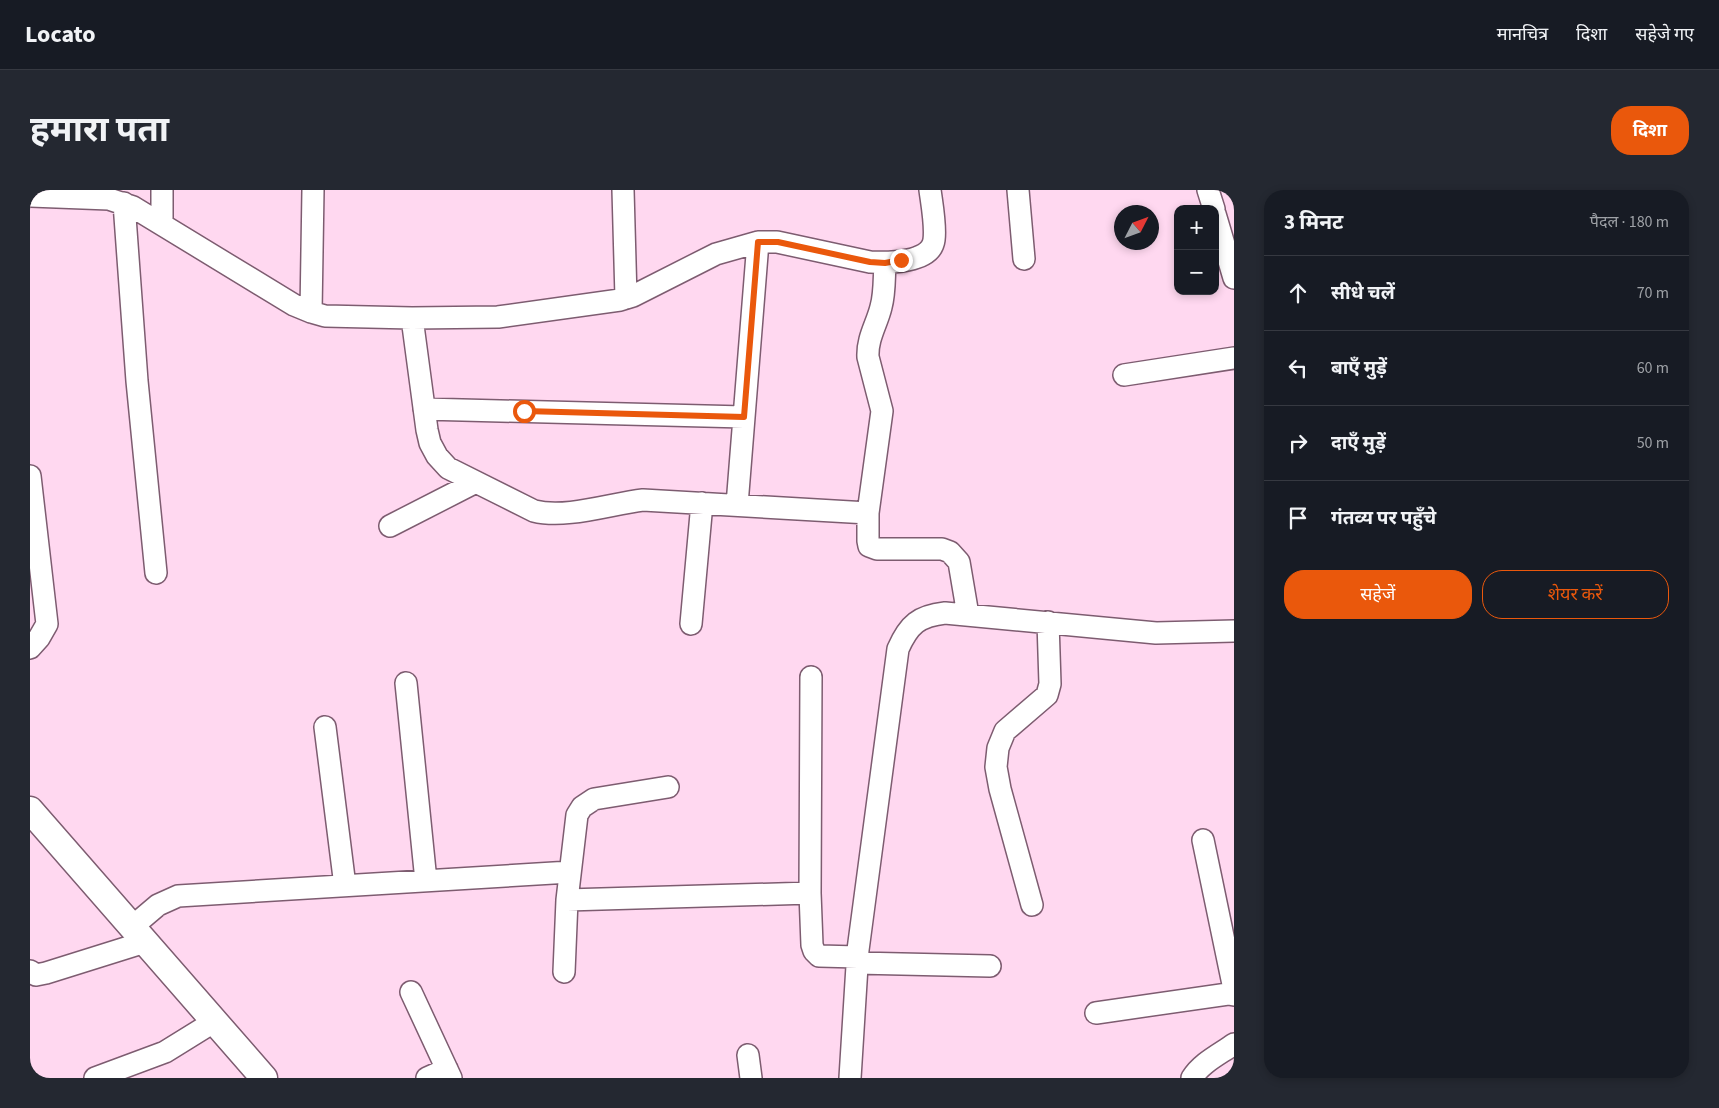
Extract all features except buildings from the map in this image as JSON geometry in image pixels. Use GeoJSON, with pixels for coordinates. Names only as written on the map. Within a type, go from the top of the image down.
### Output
{"type":"FeatureCollection","features":[{"type":"Feature","properties":{"kind":"main road"},"geometry":{"type":"LineString","coordinates":[[30,810],[264,1078]]}},
{"type":"Feature","properties":{"kind":"street"},"geometry":{"type":"LineString","coordinates":[[162,190],[162,224]]}},
{"type":"Feature","properties":{"kind":"street"},"geometry":{"type":"LineString","coordinates":[[311,312],[313,190]]}},
{"type":"Feature","properties":{"kind":"street"},"geometry":{"type":"LineString","coordinates":[[623,190],[626,298]]}},
{"type":"Feature","properties":{"kind":"street"},"geometry":{"type":"LineString","coordinates":[[30,196],[109,199],[133,206],[294,305],[311,312],[324,316],[412,318],[506,316],[620,300],[716,254],[758,242],[778,242],[870,262],[885,263],[917,258],[924,255],[934,245],[935,238],[930,190]]}},
{"type":"Feature","properties":{"kind":"street"},"geometry":{"type":"LineString","coordinates":[[1018,190],[1024,259]]}},
{"type":"Feature","properties":{"kind":"street"},"geometry":{"type":"LineString","coordinates":[[1208,190],[1213,205]]}},
{"type":"Feature","properties":{"kind":"street"},"geometry":{"type":"LineString","coordinates":[[124,203],[137,381],[156,573]]}},
{"type":"Feature","properties":{"kind":"street"},"geometry":{"type":"LineString","coordinates":[[1219,227],[1234,278]]}},
{"type":"Feature","properties":{"kind":"street"},"geometry":{"type":"LineString","coordinates":[[737,505],[758,242]]}},
{"type":"Feature","properties":{"kind":"street"},"geometry":{"type":"LineString","coordinates":[[885,263],[882,304],[868,341],[867,349],[882,411],[868,512],[869,546],[873,548],[942,550],[950,552],[959,562],[968,615]]}},
{"type":"Feature","properties":{"kind":"street"},"geometry":{"type":"LineString","coordinates":[[412,318],[430,443],[437,456],[448,468],[534,511],[558,515],[643,500],[868,512]]}},
{"type":"Feature","properties":{"kind":"street"},"geometry":{"type":"LineString","coordinates":[[1124,374],[1234,358]]}},
{"type":"Feature","properties":{"kind":"street"},"geometry":{"type":"LineString","coordinates":[[424,409],[744,417]]}},
{"type":"Feature","properties":{"kind":"street"},"geometry":{"type":"LineString","coordinates":[[30,476],[47,624],[40,638],[30,648]]}},
{"type":"Feature","properties":{"kind":"street"},"geometry":{"type":"LineString","coordinates":[[390,526],[476,482]]}},
{"type":"Feature","properties":{"kind":"street"},"geometry":{"type":"LineString","coordinates":[[691,624],[702,503]]}},
{"type":"Feature","properties":{"kind":"street"},"geometry":{"type":"LineString","coordinates":[[850,1078],[857,960],[898,649],[904,634],[916,622],[929,615],[945,613],[1156,633],[1234,631]]}},
{"type":"Feature","properties":{"kind":"street"},"geometry":{"type":"LineString","coordinates":[[1032,905],[1000,789],[996,767],[998,748],[1005,731],[1047,695],[1050,684],[1048,622]]}},
{"type":"Feature","properties":{"kind":"street"},"geometry":{"type":"LineString","coordinates":[[811,677],[810,893],[812,945],[814,951],[823,957],[857,960],[990,966]]}},
{"type":"Feature","properties":{"kind":"street"},"geometry":{"type":"LineString","coordinates":[[406,683],[426,881]]}},
{"type":"Feature","properties":{"kind":"street"},"geometry":{"type":"LineString","coordinates":[[325,727],[345,886]]}},
{"type":"Feature","properties":{"kind":"street"},"geometry":{"type":"LineString","coordinates":[[564,972],[570,872],[578,815],[582,807],[594,799],[668,787]]}},
{"type":"Feature","properties":{"kind":"street"},"geometry":{"type":"LineString","coordinates":[[1203,840],[1234,989]]}},
{"type":"Feature","properties":{"kind":"street"},"geometry":{"type":"LineString","coordinates":[[30,971],[36,975],[46,973],[138,934],[158,904],[178,896],[570,872]]}},
{"type":"Feature","properties":{"kind":"street"},"geometry":{"type":"LineString","coordinates":[[567,900],[810,893]]}},
{"type":"Feature","properties":{"kind":"street"},"geometry":{"type":"LineString","coordinates":[[411,992],[449,1074],[428,1078]]}},
{"type":"Feature","properties":{"kind":"street"},"geometry":{"type":"LineString","coordinates":[[1096,1012],[1228,994],[1234,995]]}},
{"type":"Feature","properties":{"kind":"street"},"geometry":{"type":"LineString","coordinates":[[96,1078],[165,1052],[215,1021]]}},
{"type":"Feature","properties":{"kind":"street"},"geometry":{"type":"LineString","coordinates":[[1192,1078],[1203,1066],[1234,1044]]}},
{"type":"Feature","properties":{"kind":"street"},"geometry":{"type":"LineString","coordinates":[[748,1055],[751,1078]]}},
{"type":"Feature","properties":{"kind":"route"},"geometry":{"type":"LineString","coordinates":[[524,411],[744,417],[758,242],[778,242],[859,258],[870,262],[885,263],[901,260]]}}]}
